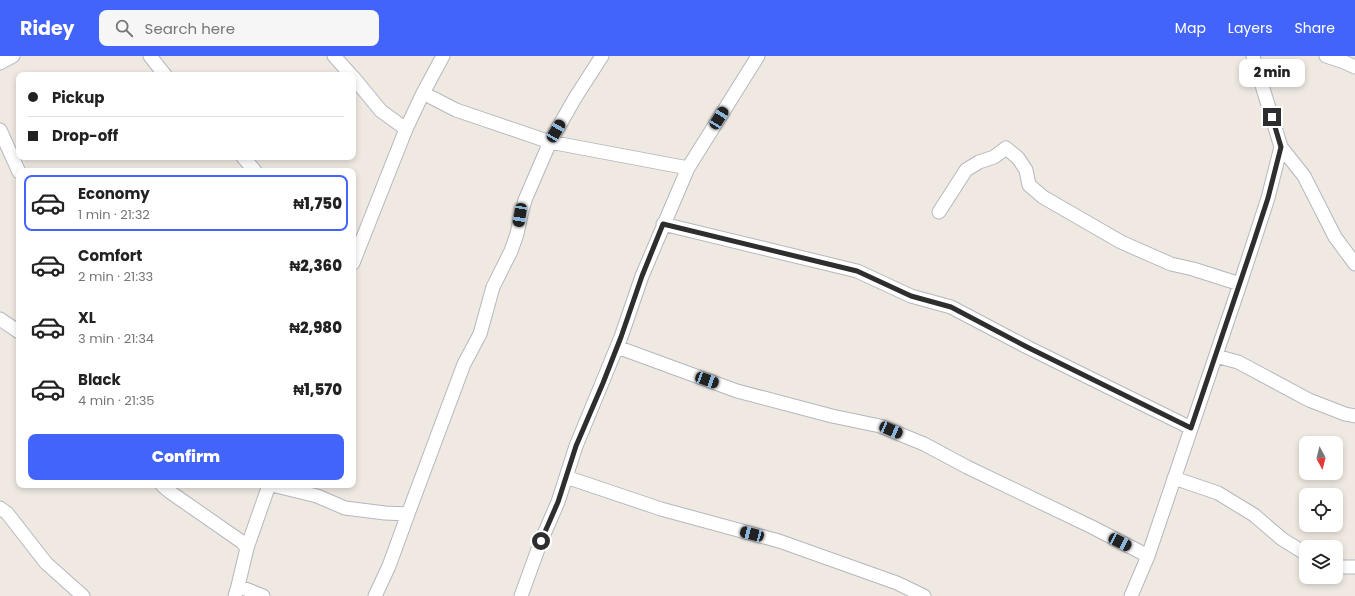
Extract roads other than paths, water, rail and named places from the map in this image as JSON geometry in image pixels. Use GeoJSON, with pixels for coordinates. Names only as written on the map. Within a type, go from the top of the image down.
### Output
{"type":"FeatureCollection","features":[{"type":"Feature","properties":{"kind":"street"},"geometry":{"type":"LineString","coordinates":[[150,56],[163,72]]}},
{"type":"Feature","properties":{"kind":"street"},"geometry":{"type":"LineString","coordinates":[[334,56],[348,72]]}},
{"type":"Feature","properties":{"kind":"street"},"geometry":{"type":"LineString","coordinates":[[356,255],[406,129],[443,56]]}},
{"type":"Feature","properties":{"kind":"street"},"geometry":{"type":"LineString","coordinates":[[375,596],[390,566],[464,364],[480,334],[493,287],[512,251],[525,200],[550,142],[575,98],[602,56]]}},
{"type":"Feature","properties":{"kind":"street"},"geometry":{"type":"LineString","coordinates":[[521,596],[541,541],[558,502],[576,446],[617,347],[642,276],[663,224],[688,168],[758,56]]}},
{"type":"Feature","properties":{"kind":"street"},"geometry":{"type":"LineString","coordinates":[[1253,56],[1281,147],[1304,176],[1335,238],[1355,264]]}},
{"type":"Feature","properties":{"kind":"street"},"geometry":{"type":"LineString","coordinates":[[1326,56],[1355,67]]}},
{"type":"Feature","properties":{"kind":"street"},"geometry":{"type":"LineString","coordinates":[[356,81],[381,111],[406,129]]}},
{"type":"Feature","properties":{"kind":"street"},"geometry":{"type":"LineString","coordinates":[[423,93],[456,110],[550,142],[688,168]]}},
{"type":"Feature","properties":{"kind":"street"},"geometry":{"type":"LineString","coordinates":[[0,130],[17,168]]}},
{"type":"Feature","properties":{"kind":"street"},"geometry":{"type":"LineString","coordinates":[[1131,596],[1148,556],[1216,356],[1268,198],[1281,147]]}},
{"type":"Feature","properties":{"kind":"street"},"geometry":{"type":"LineString","coordinates":[[939,212],[966,170],[979,162],[994,157],[1006,148],[1018,158],[1026,170],[1029,185],[1043,197],[1121,242],[1170,264],[1193,269],[1240,284]]}},
{"type":"Feature","properties":{"kind":"street"},"geometry":{"type":"LineString","coordinates":[[246,160],[252,168]]}},
{"type":"Feature","properties":{"kind":"street"},"geometry":{"type":"LineString","coordinates":[[663,224],[857,271],[911,296],[951,307],[1027,347],[1191,428]]}},
{"type":"Feature","properties":{"kind":"street"},"geometry":{"type":"LineString","coordinates":[[0,319],[16,330]]}},
{"type":"Feature","properties":{"kind":"street"},"geometry":{"type":"LineString","coordinates":[[617,347],[737,391],[832,416],[880,426],[924,444],[967,467],[1092,527],[1148,556]]}},
{"type":"Feature","properties":{"kind":"street"},"geometry":{"type":"LineString","coordinates":[[1216,356],[1238,362],[1309,400],[1345,414],[1355,416]]}},
{"type":"Feature","properties":{"kind":"street"},"geometry":{"type":"LineString","coordinates":[[566,477],[662,509],[779,541],[897,583],[924,596]]}},
{"type":"Feature","properties":{"kind":"street"},"geometry":{"type":"LineString","coordinates":[[1174,478],[1218,494],[1254,515],[1282,539],[1299,550]]}},
{"type":"Feature","properties":{"kind":"street"},"geometry":{"type":"LineString","coordinates":[[165,488],[242,542],[247,548]]}},
{"type":"Feature","properties":{"kind":"street"},"geometry":{"type":"LineString","coordinates":[[263,596],[236,591],[247,548],[268,488]]}},
{"type":"Feature","properties":{"kind":"street"},"geometry":{"type":"LineString","coordinates":[[284,488],[317,496],[346,508],[385,513],[408,514]]}},
{"type":"Feature","properties":{"kind":"street"},"geometry":{"type":"LineString","coordinates":[[0,508],[7,513],[46,563],[83,596]]}},
{"type":"Feature","properties":{"kind":"street"},"geometry":{"type":"LineString","coordinates":[[1343,567],[1355,567]]}}]}
